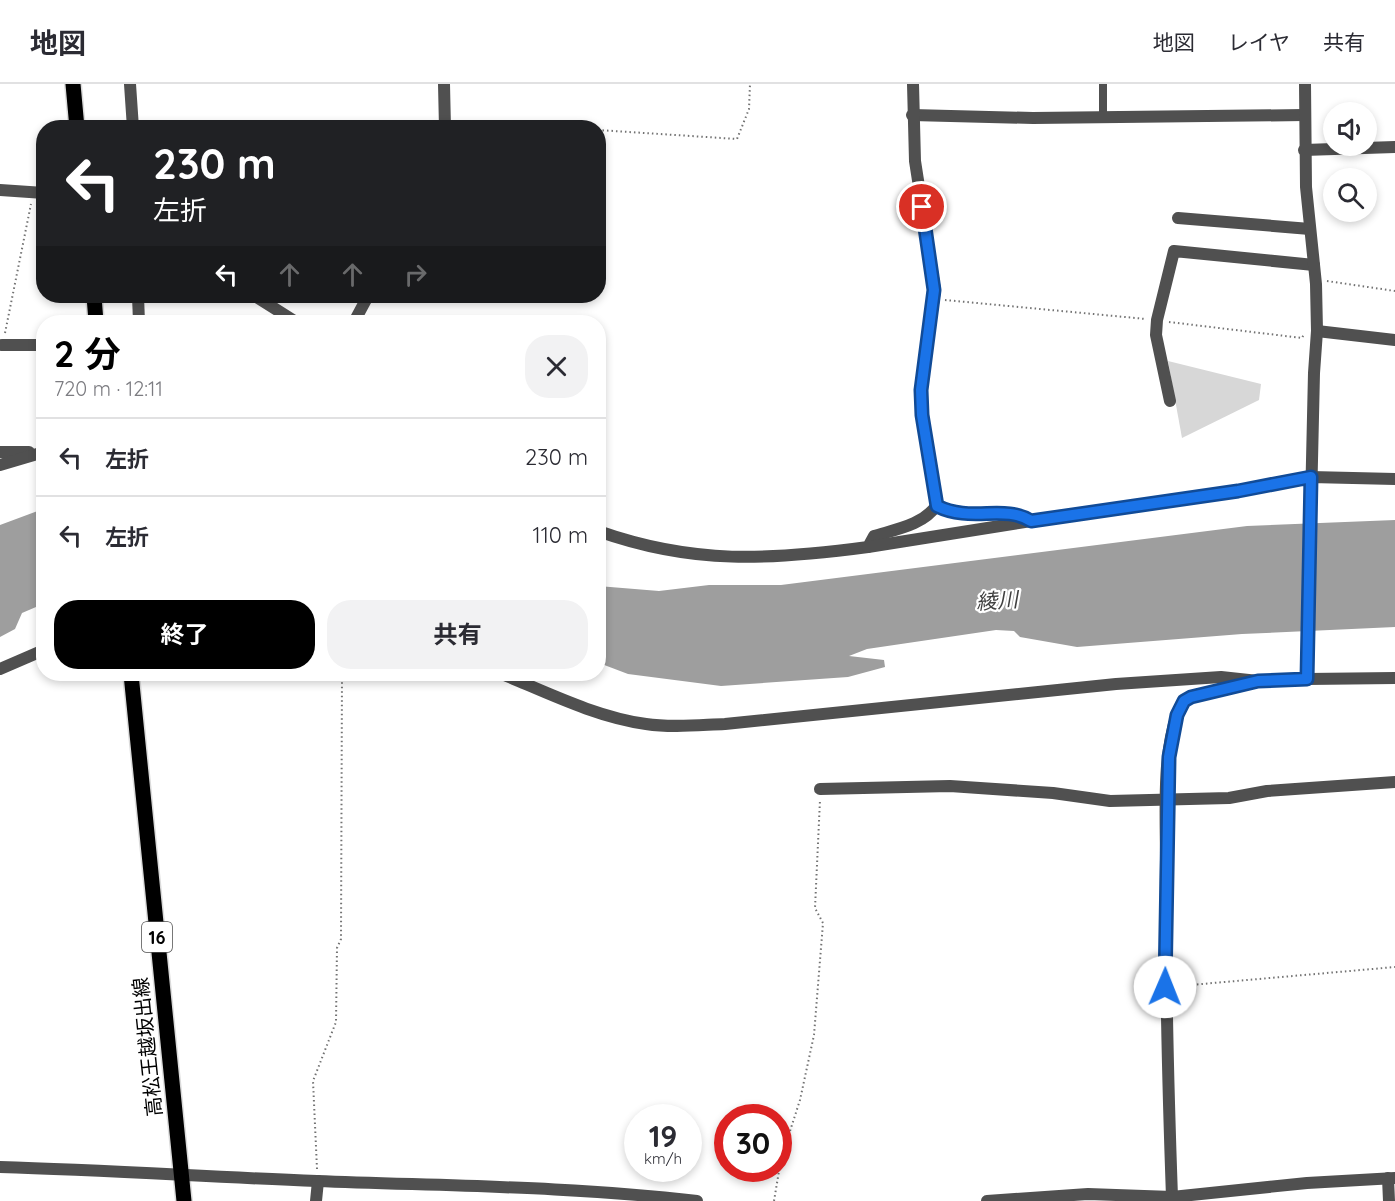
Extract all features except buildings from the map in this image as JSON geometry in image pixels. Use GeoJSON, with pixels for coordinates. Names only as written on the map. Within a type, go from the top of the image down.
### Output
{"type":"FeatureCollection","features":[{"type":"Feature","properties":{"kind":"main road"},"geometry":{"type":"LineString","coordinates":[[73,84],[76,120]]}},
{"type":"Feature","properties":{"kind":"main road","name":"高松王越坂出線"},"geometry":{"type":"LineString","coordinates":[[132,681],[184,1201]]}},
{"type":"Feature","properties":{"kind":"street"},"geometry":{"type":"LineString","coordinates":[[130,84],[132,120]]}},
{"type":"Feature","properties":{"kind":"street"},"geometry":{"type":"LineString","coordinates":[[444,84],[445,120]]}},
{"type":"Feature","properties":{"kind":"street"},"geometry":{"type":"LineString","coordinates":[[868,547],[874,536],[905,527],[929,516],[937,506],[922,415],[921,390],[934,299],[915,161],[912,115],[913,84]]}},
{"type":"Feature","properties":{"kind":"street"},"geometry":{"type":"LineString","coordinates":[[1305,84],[1304,150],[1316,278],[1311,330],[1307,676]]}},
{"type":"Feature","properties":{"kind":"street"},"geometry":{"type":"LineString","coordinates":[[912,115],[1033,118],[1103,115],[1304,115]]}},
{"type":"Feature","properties":{"kind":"street"},"geometry":{"type":"LineString","coordinates":[[1304,150],[1395,147]]}},
{"type":"Feature","properties":{"kind":"street"},"geometry":{"type":"LineString","coordinates":[[0,190],[36,192]]}},
{"type":"Feature","properties":{"kind":"street"},"geometry":{"type":"LineString","coordinates":[[1178,218],[1310,229]]}},
{"type":"Feature","properties":{"kind":"street"},"geometry":{"type":"LineString","coordinates":[[1170,401],[1156,335],[1157,320],[1174,251],[1314,265]]}},
{"type":"Feature","properties":{"kind":"street"},"geometry":{"type":"LineString","coordinates":[[266,303],[285,315]]}},
{"type":"Feature","properties":{"kind":"street"},"geometry":{"type":"LineString","coordinates":[[1311,330],[1395,340]]}},
{"type":"Feature","properties":{"kind":"street"},"geometry":{"type":"LineString","coordinates":[[2,345],[36,345]]}},
{"type":"Feature","properties":{"kind":"street"},"geometry":{"type":"LineString","coordinates":[[0,452],[36,453]]}},
{"type":"Feature","properties":{"kind":"street"},"geometry":{"type":"LineString","coordinates":[[0,465],[36,455]]}},
{"type":"Feature","properties":{"kind":"street"},"geometry":{"type":"LineString","coordinates":[[606,534],[641,546],[720,558],[868,547],[1031,521],[1311,482],[1395,479]]}},
{"type":"Feature","properties":{"kind":"street"},"geometry":{"type":"LineString","coordinates":[[937,506],[968,516],[1021,515],[1031,521]]}},
{"type":"Feature","properties":{"kind":"street"},"geometry":{"type":"LineString","coordinates":[[0,669],[36,653]]}},
{"type":"Feature","properties":{"kind":"street"},"geometry":{"type":"LineString","coordinates":[[1172,1197],[1165,987],[1167,798],[1169,757],[1177,715],[1184,701],[1191,697],[1258,681],[1307,676],[1395,678]]}},
{"type":"Feature","properties":{"kind":"street"},"geometry":{"type":"LineString","coordinates":[[519,681],[617,718],[646,724],[678,726],[725,724],[1116,684],[1221,677],[1258,681]]}},
{"type":"Feature","properties":{"kind":"street"},"geometry":{"type":"LineString","coordinates":[[820,789],[950,786],[1053,793],[1110,801],[1229,798],[1268,791],[1395,782]]}},
{"type":"Feature","properties":{"kind":"street"},"geometry":{"type":"LineString","coordinates":[[0,1167],[318,1181],[515,1186],[636,1194],[697,1201]]}},
{"type":"Feature","properties":{"kind":"street"},"geometry":{"type":"LineString","coordinates":[[987,1201],[1088,1194],[1172,1197],[1242,1192],[1276,1186],[1391,1178],[1389,1201]]}},
{"type":"Feature","properties":{"kind":"street"},"geometry":{"type":"LineString","coordinates":[[316,1201],[318,1181]]}},
{"type":"Feature","properties":{"kind":"lane"},"geometry":{"type":"LineString","coordinates":[[1103,84],[1103,115]]}},
{"type":"Feature","properties":{"kind":"path"},"geometry":{"type":"LineString","coordinates":[[606,131],[737,139],[749,109],[750,84]]}},
{"type":"Feature","properties":{"kind":"path"},"geometry":{"type":"LineString","coordinates":[[2,345],[36,200]]}},
{"type":"Feature","properties":{"kind":"path"},"geometry":{"type":"LineString","coordinates":[[1316,278],[1395,291]]}},
{"type":"Feature","properties":{"kind":"path"},"geometry":{"type":"LineString","coordinates":[[934,299],[1157,320],[1302,338],[1311,330]]}},
{"type":"Feature","properties":{"kind":"path"},"geometry":{"type":"LineString","coordinates":[[318,1181],[313,1081],[336,1022],[337,948],[340,939],[342,681]]}},
{"type":"Feature","properties":{"kind":"path"},"geometry":{"type":"LineString","coordinates":[[774,1201],[781,1159],[800,1100],[814,1035],[823,922],[815,908],[820,789]]}},
{"type":"Feature","properties":{"kind":"path"},"geometry":{"type":"LineString","coordinates":[[1165,987],[1395,967]]}},
{"type":"Feature","properties":{"kind":"shaded area"},"geometry":{"type":"Polygon","coordinates":[[[1168,361],[1261,384],[1259,400],[1182,438],[1168,361]]]}},
{"type":"Feature","properties":{"kind":"water"},"geometry":{"type":"Polygon","coordinates":[[[36,512],[36,607],[22,613],[15,629],[0,637],[0,525],[36,512]]]}},
{"type":"Feature","properties":{"kind":"water","name":"綾川"},"geometry":{"type":"Polygon","coordinates":[[[1395,520],[1395,627],[1242,634],[1077,647],[1020,637],[1014,631],[996,630],[867,649],[849,656],[884,660],[885,667],[848,677],[721,686],[628,674],[606,666],[606,587],[659,591],[709,585],[781,585],[1247,526],[1395,520]]]}},
{"type":"Feature","properties":{"kind":"route"},"geometry":{"type":"LineString","coordinates":[[922,207],[934,290],[921,390],[922,415],[937,506],[968,516],[1021,515],[1031,521],[1238,491],[1311,477],[1307,679],[1258,681],[1191,697],[1184,701],[1177,715],[1169,757],[1167,798],[1165,987]]}}]}
